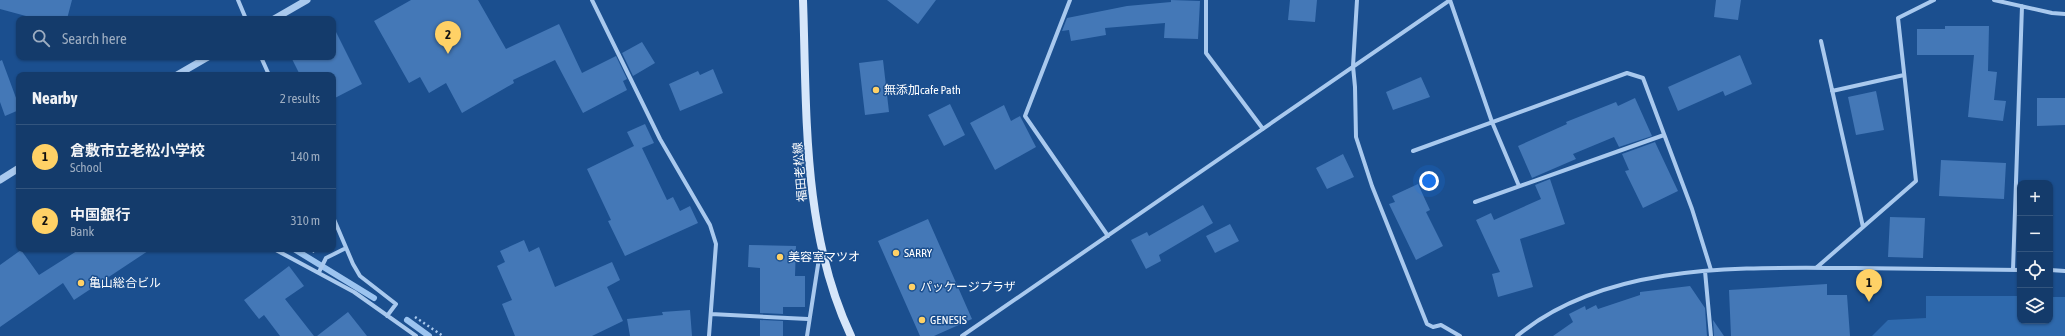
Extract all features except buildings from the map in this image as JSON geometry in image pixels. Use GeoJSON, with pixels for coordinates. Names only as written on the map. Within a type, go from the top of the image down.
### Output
{"type":"FeatureCollection","features":[{"type":"Feature","properties":{"kind":"main road","name":"福田老松線"},"geometry":{"type":"LineString","coordinates":[[803,0],[810,170],[821,246],[828,275],[851,336]]}},
{"type":"Feature","properties":{"kind":"street"},"geometry":{"type":"LineString","coordinates":[[238,0],[245,16]]}},
{"type":"Feature","properties":{"kind":"street"},"geometry":{"type":"LineString","coordinates":[[279,16],[307,0]]}},
{"type":"Feature","properties":{"kind":"street"},"geometry":{"type":"LineString","coordinates":[[592,0],[660,139],[710,225],[716,244],[709,336]]}},
{"type":"Feature","properties":{"kind":"street"},"geometry":{"type":"LineString","coordinates":[[1070,0],[1025,116],[1108,236]]}},
{"type":"Feature","properties":{"kind":"street"},"geometry":{"type":"LineString","coordinates":[[1206,0],[1206,53],[1263,128]]}},
{"type":"Feature","properties":{"kind":"street"},"geometry":{"type":"LineString","coordinates":[[1358,0],[1353,66],[1356,137],[1375,193],[1427,324],[1433,327],[1441,325],[1460,336]]}},
{"type":"Feature","properties":{"kind":"street"},"geometry":{"type":"LineString","coordinates":[[962,336],[1450,0],[1492,122],[1519,186]]}},
{"type":"Feature","properties":{"kind":"street"},"geometry":{"type":"LineString","coordinates":[[1816,268],[1916,181],[1898,18],[1934,0]]}},
{"type":"Feature","properties":{"kind":"street"},"geometry":{"type":"LineString","coordinates":[[1994,0],[2065,14]]}},
{"type":"Feature","properties":{"kind":"street"},"geometry":{"type":"LineString","coordinates":[[2013,270],[2022,6]]}},
{"type":"Feature","properties":{"kind":"street"},"geometry":{"type":"LineString","coordinates":[[1821,41],[1863,227]]}},
{"type":"Feature","properties":{"kind":"street"},"geometry":{"type":"LineString","coordinates":[[182,72],[203,60]]}},
{"type":"Feature","properties":{"kind":"street"},"geometry":{"type":"LineString","coordinates":[[262,60],[268,72]]}},
{"type":"Feature","properties":{"kind":"street"},"geometry":{"type":"LineString","coordinates":[[1413,150],[1627,73],[1643,78],[1692,209],[1712,270]]}},
{"type":"Feature","properties":{"kind":"street"},"geometry":{"type":"LineString","coordinates":[[1832,91],[1904,75]]}},
{"type":"Feature","properties":{"kind":"street"},"geometry":{"type":"LineString","coordinates":[[1475,202],[1664,135]]}},
{"type":"Feature","properties":{"kind":"street"},"geometry":{"type":"LineString","coordinates":[[0,180],[16,170]]}},
{"type":"Feature","properties":{"kind":"street"},"geometry":{"type":"LineString","coordinates":[[336,224],[360,276],[396,304],[387,316]]}},
{"type":"Feature","properties":{"kind":"street"},"geometry":{"type":"LineString","coordinates":[[807,336],[808,319],[821,246]]}},
{"type":"Feature","properties":{"kind":"street"},"geometry":{"type":"LineString","coordinates":[[320,270],[326,258],[346,248]]}},
{"type":"Feature","properties":{"kind":"street"},"geometry":{"type":"LineString","coordinates":[[281,252],[320,270],[416,336]]}},
{"type":"Feature","properties":{"kind":"street"},"geometry":{"type":"LineString","coordinates":[[1517,336],[1531,325],[1561,308],[1593,293],[1634,281],[1712,270],[1816,268],[2017,270]]}},
{"type":"Feature","properties":{"kind":"street"},"geometry":{"type":"LineString","coordinates":[[2053,270],[2065,271]]}},
{"type":"Feature","properties":{"kind":"street"},"geometry":{"type":"LineString","coordinates":[[1706,271],[1711,336]]}},
{"type":"Feature","properties":{"kind":"street"},"geometry":{"type":"LineString","coordinates":[[711,314],[808,319]]}},
{"type":"Feature","properties":{"kind":"path"},"geometry":{"type":"LineString","coordinates":[[396,304],[443,336]]}},
{"type":"Feature","properties":{"kind":"shaded area"},"geometry":{"type":"Polygon","coordinates":[[[1926,296],[2017,296],[2017,324],[2053,324],[2053,297],[2065,297],[2065,336],[1872,336],[1888,320],[1926,318],[1926,296]]]}},
{"type":"Feature","properties":{"kind":"waterway"},"geometry":{"type":"LineString","coordinates":[[299,252],[374,298]]}},
{"type":"Feature","properties":{"kind":"waterway"},"geometry":{"type":"LineString","coordinates":[[407,320],[429,336]]}},
{"type":"Feature","properties":{"kind":"place","name":"中国銀行"},"geometry":{"type":"Point","coordinates":[448,54]}},
{"type":"Feature","properties":{"kind":"place","name":"無添加cafe Path"},"geometry":{"type":"Point","coordinates":[876,90]}},
{"type":"Feature","properties":{"kind":"place","name":"SARRY"},"geometry":{"type":"Point","coordinates":[896,253]}},
{"type":"Feature","properties":{"kind":"place","name":"美容室マツオ"},"geometry":{"type":"Point","coordinates":[780,257]}},
{"type":"Feature","properties":{"kind":"place","name":"亀山総合ビル"},"geometry":{"type":"Point","coordinates":[81,283]}},
{"type":"Feature","properties":{"kind":"place","name":"パッケージプラザ"},"geometry":{"type":"Point","coordinates":[912,287]}},
{"type":"Feature","properties":{"kind":"place","name":"倉敷市立老松小学校"},"geometry":{"type":"Point","coordinates":[1869,302]}},
{"type":"Feature","properties":{"kind":"place","name":"GENESIS"},"geometry":{"type":"Point","coordinates":[922,320]}}]}
